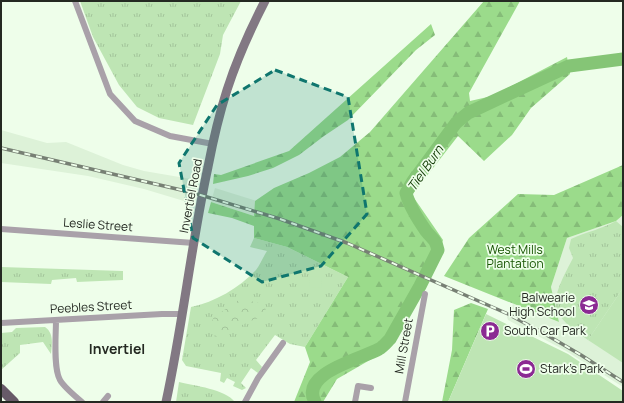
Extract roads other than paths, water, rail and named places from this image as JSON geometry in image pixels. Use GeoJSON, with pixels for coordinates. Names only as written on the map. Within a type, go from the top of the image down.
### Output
{"type":"FeatureCollection","features":[{"type":"Feature","properties":{"kind":"main road","name":"Invertiel Road"},"geometry":{"type":"LineString","coordinates":[[166,402],[183,314],[200,203],[213,144],[227,91],[249,31],[265,1]]}},
{"type":"Feature","properties":{"kind":"main road"},"geometry":{"type":"LineString","coordinates":[[1,389],[14,402]]}},
{"type":"Feature","properties":{"kind":"street"},"geometry":{"type":"LineString","coordinates":[[75,1],[110,94],[135,121],[170,136],[213,144]]}},
{"type":"Feature","properties":{"kind":"street","name":"Leslie Street"},"geometry":{"type":"LineString","coordinates":[[1,229],[194,243]]}},
{"type":"Feature","properties":{"kind":"street","name":"Mill Street"},"geometry":{"type":"LineString","coordinates":[[406,402],[425,294]]}},
{"type":"Feature","properties":{"kind":"street","name":"Peebles Street"},"geometry":{"type":"LineString","coordinates":[[1,323],[183,314]]}},
{"type":"Feature","properties":{"kind":"street"},"geometry":{"type":"LineString","coordinates":[[56,320],[56,362],[60,379],[82,402]]}},
{"type":"Feature","properties":{"kind":"street"},"geometry":{"type":"LineString","coordinates":[[244,402],[258,378],[283,343]]}},
{"type":"Feature","properties":{"kind":"street"},"geometry":{"type":"LineString","coordinates":[[355,402],[358,386],[371,388]]}},
{"type":"Feature","properties":{"kind":"street"},"geometry":{"type":"LineString","coordinates":[[103,402],[108,396]]}},
{"type":"Feature","properties":{"kind":"waterway","name":"Tiel Burn"},"geometry":{"type":"LineString","coordinates":[[315,402],[312,392],[316,383],[323,375],[334,368],[379,349],[390,339],[420,286],[438,250],[435,241],[414,213],[406,193],[413,181],[456,123],[468,113],[569,66],[623,59]]}},
{"type":"Feature","properties":{"kind":"railway"},"geometry":{"type":"LineString","coordinates":[[1,148],[194,193],[280,219],[347,243],[508,314],[581,355],[623,382]]}},
{"type":"Feature","properties":{"kind":"place","name":"Balwearie High School"},"geometry":{"type":"Point","coordinates":[589,305]}},
{"type":"Feature","properties":{"kind":"place","name":"South Car Park"},"geometry":{"type":"Point","coordinates":[490,331]}},
{"type":"Feature","properties":{"kind":"place","name":"Stark's Park"},"geometry":{"type":"Point","coordinates":[526,369]}},
{"type":"Feature","properties":{"kind":"district","name":"Invertiel"},"geometry":{"type":"Point","coordinates":[117,349]}},
{"type":"Feature","properties":{"kind":"park label","name":"West Mills Plantation"},"geometry":{"type":"Point","coordinates":[515,257]}}]}
